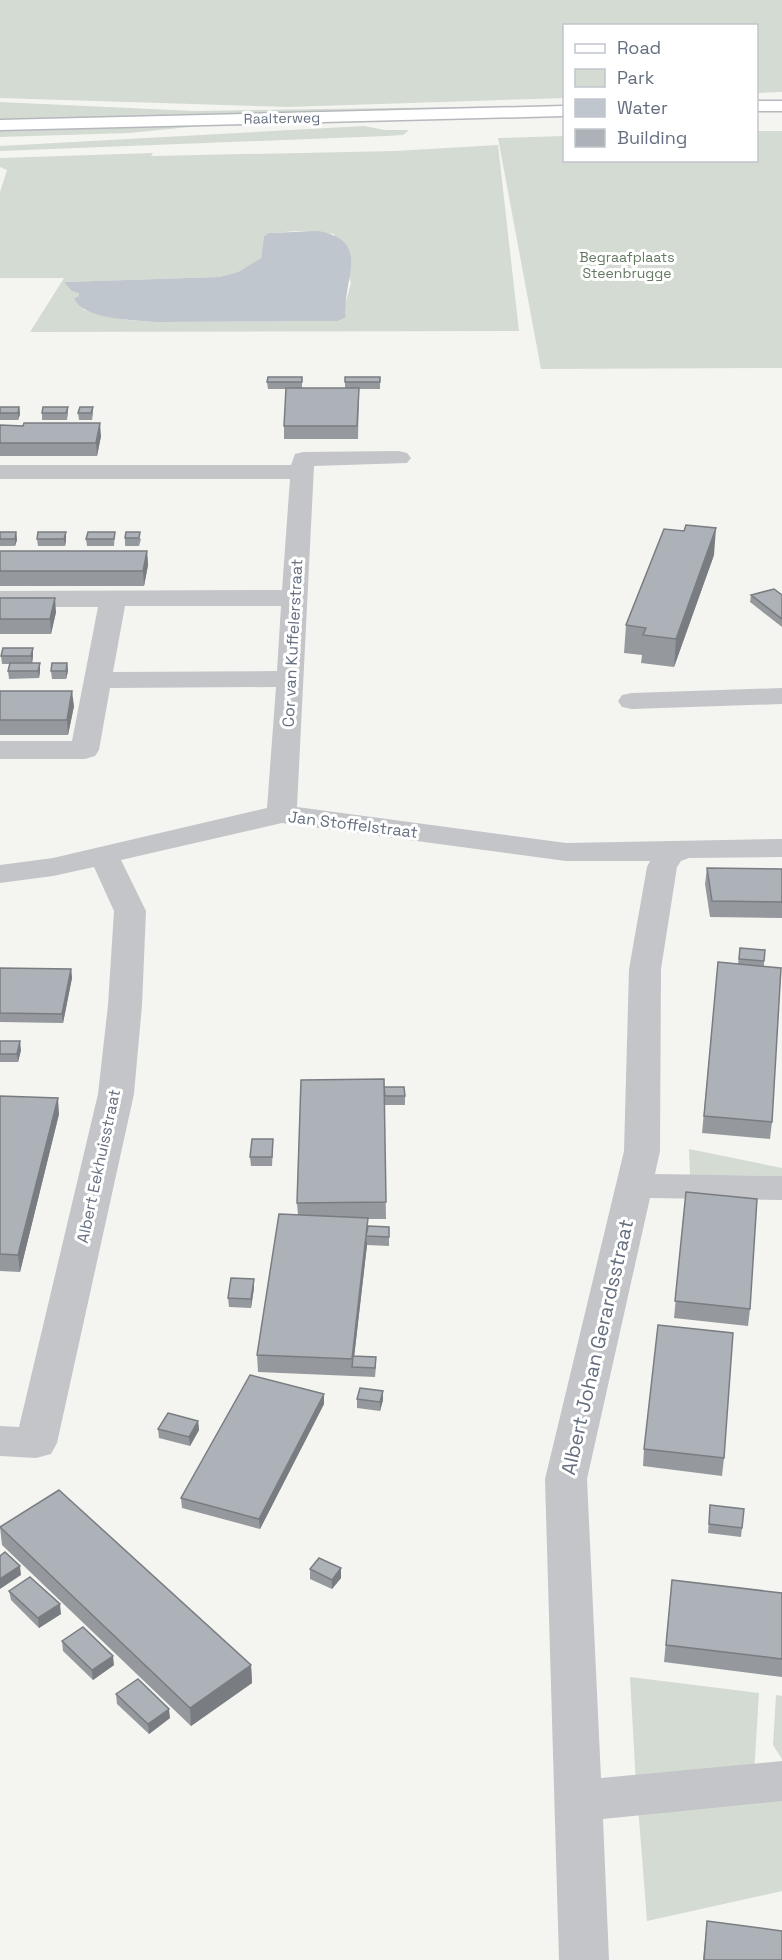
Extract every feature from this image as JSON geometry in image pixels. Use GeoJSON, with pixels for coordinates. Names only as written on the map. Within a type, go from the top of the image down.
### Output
{"type":"FeatureCollection","features":[{"type":"Feature","properties":{"kind":"main road"},"geometry":{"type":"LineString","coordinates":[[758,106],[782,106]]}},
{"type":"Feature","properties":{"kind":"main road","name":"Raalterweg"},"geometry":{"type":"LineString","coordinates":[[0,125],[563,111]]}},
{"type":"Feature","properties":{"kind":"street"},"geometry":{"type":"LineString","coordinates":[[0,472],[302,472],[303,459],[399,458]]}},
{"type":"Feature","properties":{"kind":"street","name":"Cor van Kuffelerstraat"},"geometry":{"type":"LineString","coordinates":[[282,814],[302,472]]}},
{"type":"Feature","properties":{"kind":"street"},"geometry":{"type":"LineString","coordinates":[[0,750],[86,750],[113,598]]}},
{"type":"Feature","properties":{"kind":"street"},"geometry":{"type":"LineString","coordinates":[[0,599],[295,598]]}},
{"type":"Feature","properties":{"kind":"street"},"geometry":{"type":"LineString","coordinates":[[98,680],[290,679]]}},
{"type":"Feature","properties":{"kind":"street"},"geometry":{"type":"LineString","coordinates":[[632,701],[782,696]]}},
{"type":"Feature","properties":{"kind":"street","name":"Jan Stoffelstraat"},"geometry":{"type":"LineString","coordinates":[[0,874],[53,867],[282,814],[566,852],[676,852],[694,848],[782,848]]}},
{"type":"Feature","properties":{"kind":"street","name":"Albert Johan Gerardsstraat"},"geometry":{"type":"LineString","coordinates":[[584,1960],[566,1479],[644,1131],[645,969],[662,867],[664,860],[676,852]]}},
{"type":"Feature","properties":{"kind":"street","name":"Albert Eekhuisstraat"},"geometry":{"type":"LineString","coordinates":[[0,1441],[36,1443],[116,1094],[125,1005],[130,911],[104,856]]}},
{"type":"Feature","properties":{"kind":"street"},"geometry":{"type":"LineString","coordinates":[[633,1186],[782,1188]]}},
{"type":"Feature","properties":{"kind":"street"},"geometry":{"type":"LineString","coordinates":[[578,1801],[782,1780]]}},
{"type":"Feature","properties":{"kind":"green space"},"geometry":{"type":"Polygon","coordinates":[[[0,0],[782,0],[782,92],[758,93],[758,24],[563,24],[563,98],[288,107],[0,98],[0,0]]]}},
{"type":"Feature","properties":{"kind":"green space"},"geometry":{"type":"Polygon","coordinates":[[[0,102],[194,111],[531,106],[0,119],[0,102]]]}},
{"type":"Feature","properties":{"kind":"green space"},"geometry":{"type":"Polygon","coordinates":[[[210,125],[129,133],[0,137],[0,131],[210,125]]]}},
{"type":"Feature","properties":{"kind":"green space"},"geometry":{"type":"Polygon","coordinates":[[[364,126],[385,130],[409,130],[403,135],[386,136],[0,151],[0,146],[364,126]]]}},
{"type":"Feature","properties":{"kind":"green space","name":"Begraafplaats Steenbrugge"},"geometry":{"type":"Polygon","coordinates":[[[758,131],[782,131],[782,368],[541,369],[498,138],[563,136],[563,162],[758,162],[758,131]]]}},
{"type":"Feature","properties":{"kind":"green space"},"geometry":{"type":"Polygon","coordinates":[[[498,145],[519,331],[30,332],[64,278],[0,278],[0,192],[7,170],[0,167],[0,158],[153,153],[151,156],[395,151],[498,145]],[[298,231],[270,233],[264,236],[261,258],[238,272],[219,277],[64,282],[79,293],[79,296],[74,298],[84,310],[126,320],[156,322],[338,321],[346,316],[345,305],[351,283],[334,234],[298,231]]]}},
{"type":"Feature","properties":{"kind":"green space"},"geometry":{"type":"Polygon","coordinates":[[[689,1149],[782,1168],[782,1176],[690,1175],[689,1149]]]}},
{"type":"Feature","properties":{"kind":"green space"},"geometry":{"type":"Polygon","coordinates":[[[630,1677],[759,1693],[754,1774],[636,1785],[630,1677]]]}},
{"type":"Feature","properties":{"kind":"green space"},"geometry":{"type":"Polygon","coordinates":[[[776,1695],[782,1696],[782,1759],[773,1745],[776,1695]]]}},
{"type":"Feature","properties":{"kind":"green space"},"geometry":{"type":"Polygon","coordinates":[[[782,1792],[782,1891],[647,1921],[638,1806],[782,1792]]]}},
{"type":"Feature","properties":{"kind":"water"},"geometry":{"type":"Polygon","coordinates":[[[318,231],[335,236],[345,244],[350,253],[346,317],[338,321],[156,322],[110,318],[87,311],[79,305],[74,298],[79,296],[79,293],[72,291],[64,282],[219,277],[238,272],[261,258],[264,236],[269,233],[318,231]]]}},
{"type":"Feature","properties":{"kind":"building"},"geometry":{"type":"Polygon","coordinates":[[[268,377],[302,377],[302,382],[267,382],[268,377]]]}},
{"type":"Feature","properties":{"kind":"building"},"geometry":{"type":"Polygon","coordinates":[[[345,377],[380,377],[380,382],[345,382],[345,377]]]}},
{"type":"Feature","properties":{"kind":"building"},"geometry":{"type":"Polygon","coordinates":[[[286,388],[359,388],[357,426],[284,426],[286,388]]]}},
{"type":"Feature","properties":{"kind":"building"},"geometry":{"type":"Polygon","coordinates":[[[0,407],[19,407],[18,413],[0,413],[0,407]]]}},
{"type":"Feature","properties":{"kind":"building"},"geometry":{"type":"Polygon","coordinates":[[[43,407],[68,407],[66,413],[42,413],[43,407]]]}},
{"type":"Feature","properties":{"kind":"building"},"geometry":{"type":"Polygon","coordinates":[[[80,407],[93,407],[91,413],[78,413],[80,407]]]}},
{"type":"Feature","properties":{"kind":"building"},"geometry":{"type":"Polygon","coordinates":[[[24,423],[100,423],[96,443],[0,443],[0,425],[23,426],[24,423]]]}},
{"type":"Feature","properties":{"kind":"building"},"geometry":{"type":"Polygon","coordinates":[[[686,525],[716,528],[676,639],[643,635],[646,628],[626,625],[664,529],[684,531],[686,525]]]}},
{"type":"Feature","properties":{"kind":"building"},"geometry":{"type":"Polygon","coordinates":[[[0,532],[16,532],[15,539],[0,539],[0,532]]]}},
{"type":"Feature","properties":{"kind":"building"},"geometry":{"type":"Polygon","coordinates":[[[38,532],[66,532],[64,539],[37,539],[38,532]]]}},
{"type":"Feature","properties":{"kind":"building"},"geometry":{"type":"Polygon","coordinates":[[[88,532],[115,532],[114,539],[86,539],[88,532]]]}},
{"type":"Feature","properties":{"kind":"building"},"geometry":{"type":"Polygon","coordinates":[[[126,532],[140,532],[139,538],[125,538],[126,532]]]}},
{"type":"Feature","properties":{"kind":"building"},"geometry":{"type":"Polygon","coordinates":[[[0,551],[147,551],[143,571],[0,571],[0,551]]]}},
{"type":"Feature","properties":{"kind":"building"},"geometry":{"type":"Polygon","coordinates":[[[774,589],[782,595],[782,619],[751,595],[774,589]]]}},
{"type":"Feature","properties":{"kind":"building"},"geometry":{"type":"Polygon","coordinates":[[[0,598],[55,598],[50,619],[0,619],[0,598]]]}},
{"type":"Feature","properties":{"kind":"building"},"geometry":{"type":"Polygon","coordinates":[[[3,648],[33,648],[31,656],[1,656],[3,648]]]}},
{"type":"Feature","properties":{"kind":"building"},"geometry":{"type":"Polygon","coordinates":[[[10,663],[40,663],[38,671],[8,671],[10,663]]]}},
{"type":"Feature","properties":{"kind":"building"},"geometry":{"type":"Polygon","coordinates":[[[52,663],[67,663],[66,671],[51,671],[52,663]]]}},
{"type":"Feature","properties":{"kind":"building"},"geometry":{"type":"Polygon","coordinates":[[[0,691],[72,691],[67,720],[0,720],[0,691]]]}},
{"type":"Feature","properties":{"kind":"building"},"geometry":{"type":"Polygon","coordinates":[[[707,868],[782,869],[782,902],[712,901],[707,868]]]}},
{"type":"Feature","properties":{"kind":"building"},"geometry":{"type":"Polygon","coordinates":[[[740,948],[765,950],[764,961],[739,959],[740,948]]]}},
{"type":"Feature","properties":{"kind":"building"},"geometry":{"type":"Polygon","coordinates":[[[718,962],[781,968],[772,1122],[704,1116],[718,962]]]}},
{"type":"Feature","properties":{"kind":"building"},"geometry":{"type":"Polygon","coordinates":[[[0,968],[71,969],[62,1014],[0,1013],[0,968]]]}},
{"type":"Feature","properties":{"kind":"building"},"geometry":{"type":"Polygon","coordinates":[[[0,1041],[20,1041],[17,1054],[0,1054],[0,1041]]]}},
{"type":"Feature","properties":{"kind":"building"},"geometry":{"type":"Polygon","coordinates":[[[384,1079],[386,1202],[297,1203],[301,1080],[384,1079]]]}},
{"type":"Feature","properties":{"kind":"building"},"geometry":{"type":"Polygon","coordinates":[[[384,1087],[404,1087],[405,1096],[385,1096],[384,1087]]]}},
{"type":"Feature","properties":{"kind":"building"},"geometry":{"type":"Polygon","coordinates":[[[0,1096],[58,1098],[18,1255],[0,1254],[0,1096]]]}},
{"type":"Feature","properties":{"kind":"building"},"geometry":{"type":"Polygon","coordinates":[[[252,1139],[273,1139],[272,1157],[250,1157],[252,1139]]]}},
{"type":"Feature","properties":{"kind":"building"},"geometry":{"type":"Polygon","coordinates":[[[686,1192],[757,1199],[750,1309],[675,1301],[686,1192]]]}},
{"type":"Feature","properties":{"kind":"building"},"geometry":{"type":"Polygon","coordinates":[[[279,1214],[368,1218],[352,1359],[257,1355],[279,1214]]]}},
{"type":"Feature","properties":{"kind":"building"},"geometry":{"type":"Polygon","coordinates":[[[368,1226],[389,1227],[389,1237],[366,1236],[368,1226]]]}},
{"type":"Feature","properties":{"kind":"building"},"geometry":{"type":"Polygon","coordinates":[[[231,1278],[254,1279],[251,1299],[228,1298],[231,1278]]]}},
{"type":"Feature","properties":{"kind":"building"},"geometry":{"type":"Polygon","coordinates":[[[658,1325],[733,1333],[724,1458],[644,1449],[658,1325]]]}},
{"type":"Feature","properties":{"kind":"building"},"geometry":{"type":"Polygon","coordinates":[[[353,1356],[376,1357],[375,1368],[352,1367],[353,1356]]]}},
{"type":"Feature","properties":{"kind":"building"},"geometry":{"type":"Polygon","coordinates":[[[250,1375],[324,1394],[259,1519],[181,1498],[250,1375]]]}},
{"type":"Feature","properties":{"kind":"building"},"geometry":{"type":"Polygon","coordinates":[[[360,1388],[383,1391],[380,1402],[357,1399],[360,1388]]]}},
{"type":"Feature","properties":{"kind":"building"},"geometry":{"type":"Polygon","coordinates":[[[168,1413],[198,1421],[189,1437],[158,1429],[168,1413]]]}},
{"type":"Feature","properties":{"kind":"building"},"geometry":{"type":"Polygon","coordinates":[[[59,1490],[251,1665],[190,1708],[0,1527],[59,1490]]]}},
{"type":"Feature","properties":{"kind":"building"},"geometry":{"type":"Polygon","coordinates":[[[710,1505],[744,1509],[742,1528],[709,1524],[710,1505]]]}},
{"type":"Feature","properties":{"kind":"building"},"geometry":{"type":"Polygon","coordinates":[[[5,1552],[20,1566],[0,1579],[0,1556],[5,1552]]]}},
{"type":"Feature","properties":{"kind":"building"},"geometry":{"type":"Polygon","coordinates":[[[319,1558],[341,1568],[332,1580],[310,1569],[319,1558]]]}},
{"type":"Feature","properties":{"kind":"building"},"geometry":{"type":"Polygon","coordinates":[[[30,1577],[60,1604],[38,1618],[9,1591],[30,1577]]]}},
{"type":"Feature","properties":{"kind":"building"},"geometry":{"type":"Polygon","coordinates":[[[672,1580],[782,1593],[782,1659],[666,1645],[672,1580]]]}},
{"type":"Feature","properties":{"kind":"building"},"geometry":{"type":"Polygon","coordinates":[[[83,1627],[113,1656],[92,1670],[62,1641],[83,1627]]]}},
{"type":"Feature","properties":{"kind":"building"},"geometry":{"type":"Polygon","coordinates":[[[138,1679],[169,1709],[148,1724],[116,1694],[138,1679]]]}},
{"type":"Feature","properties":{"kind":"building"},"geometry":{"type":"Polygon","coordinates":[[[707,1921],[782,1931],[782,1960],[704,1960],[707,1921]]]}}]}
